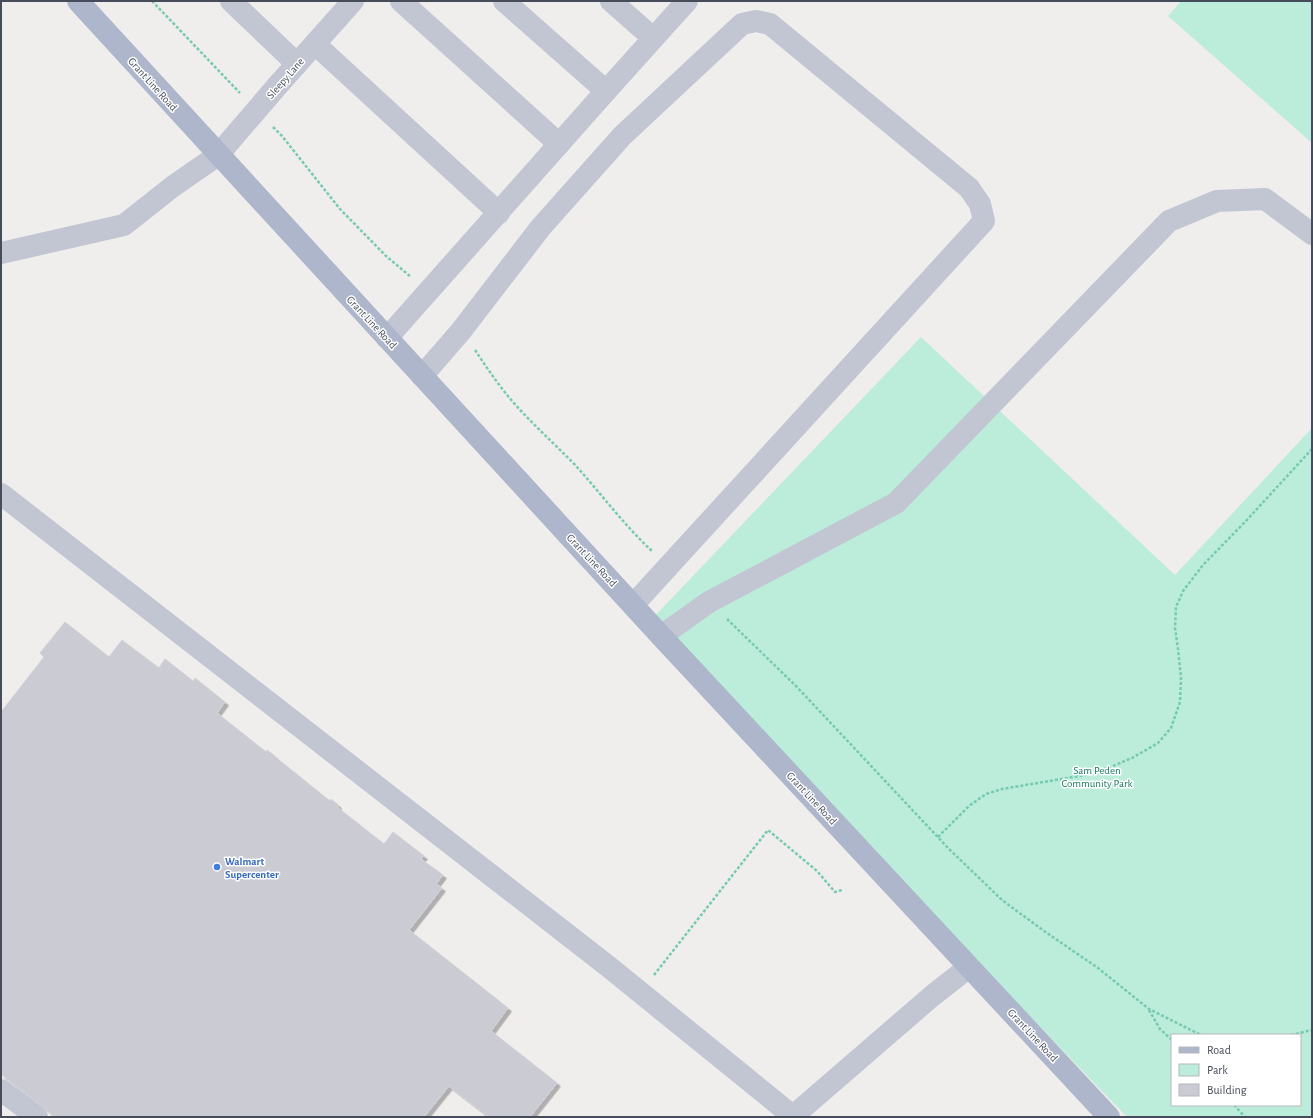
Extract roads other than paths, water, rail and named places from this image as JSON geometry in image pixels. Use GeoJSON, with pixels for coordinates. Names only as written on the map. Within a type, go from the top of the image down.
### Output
{"type":"FeatureCollection","features":[{"type":"Feature","properties":{"kind":"main road","name":"Grant Line Road"},"geometry":{"type":"LineString","coordinates":[[78,1],[661,636],[1109,1117]]}},
{"type":"Feature","properties":{"kind":"street"},"geometry":{"type":"LineString","coordinates":[[231,1],[297,64]]}},
{"type":"Feature","properties":{"kind":"street","name":"Sleepy Lane"},"geometry":{"type":"LineString","coordinates":[[1,253],[124,225],[172,187],[218,155],[353,1]]}},
{"type":"Feature","properties":{"kind":"street"},"geometry":{"type":"LineString","coordinates":[[401,1],[559,144]]}},
{"type":"Feature","properties":{"kind":"street"},"geometry":{"type":"LineString","coordinates":[[504,1],[606,91]]}},
{"type":"Feature","properties":{"kind":"street"},"geometry":{"type":"LineString","coordinates":[[611,1],[653,38]]}},
{"type":"Feature","properties":{"kind":"street"},"geometry":{"type":"LineString","coordinates":[[388,338],[687,1]]}},
{"type":"Feature","properties":{"kind":"street"},"geometry":{"type":"LineString","coordinates":[[422,376],[461,331],[541,227],[622,136],[742,24],[756,21],[770,24],[969,188],[980,204],[984,221],[633,605]]}},
{"type":"Feature","properties":{"kind":"street"},"geometry":{"type":"LineString","coordinates":[[315,44],[499,213]]}},
{"type":"Feature","properties":{"kind":"street"},"geometry":{"type":"LineString","coordinates":[[661,636],[709,602],[896,503],[1169,221],[1217,201],[1265,199],[1312,234]]}},
{"type":"Feature","properties":{"kind":"street"},"geometry":{"type":"LineString","coordinates":[[1,494],[603,963],[793,1117],[932,996],[969,968]]}},
{"type":"Feature","properties":{"kind":"street"},"geometry":{"type":"LineString","coordinates":[[1,1090],[37,1117]]}},
{"type":"Feature","properties":{"kind":"place","name":"Walmart Supercenter"},"geometry":{"type":"Point","coordinates":[217,867]}},
{"type":"Feature","properties":{"kind":"park label","name":"Sam Peden Community Park"},"geometry":{"type":"Point","coordinates":[1097,776]}}]}
